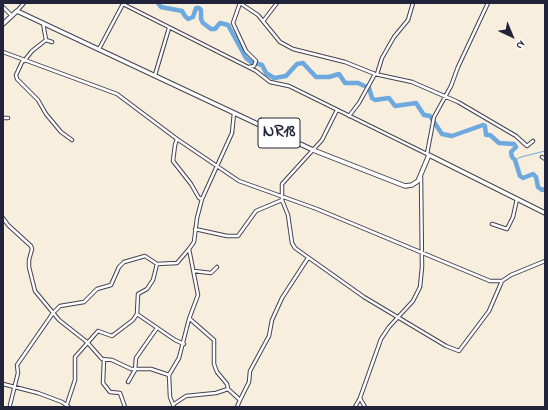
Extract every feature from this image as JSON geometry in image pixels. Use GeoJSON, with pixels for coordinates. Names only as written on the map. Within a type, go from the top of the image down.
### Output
{"type":"FeatureCollection","features":[{"type":"Feature","properties":{"kind":"main road"},"geometry":{"type":"LineString","coordinates":[[3,24],[17,11]]}},
{"type":"Feature","properties":{"kind":"main road","name":"NR18"},"geometry":{"type":"LineString","coordinates":[[17,11],[313,150],[405,186],[415,184],[421,177]]}},
{"type":"Feature","properties":{"kind":"main road"},"geometry":{"type":"LineString","coordinates":[[421,177],[428,155],[545,213]]}},
{"type":"Feature","properties":{"kind":"street"},"geometry":{"type":"LineString","coordinates":[[17,11],[24,3]]}},
{"type":"Feature","properties":{"kind":"street"},"geometry":{"type":"LineString","coordinates":[[249,67],[254,66],[256,61],[246,51],[233,23],[240,3],[264,20],[280,42],[292,49],[345,62],[376,74],[412,82],[445,95],[516,136],[527,146],[533,141]]}},
{"type":"Feature","properties":{"kind":"street"},"geometry":{"type":"LineString","coordinates":[[264,20],[277,3]]}},
{"type":"Feature","properties":{"kind":"street"},"geometry":{"type":"LineString","coordinates":[[349,116],[359,103],[368,84],[376,74],[382,58],[394,37],[408,20],[413,3]]}},
{"type":"Feature","properties":{"kind":"street"},"geometry":{"type":"LineString","coordinates":[[99,49],[124,4],[249,67],[270,82],[289,86],[428,155],[432,122],[488,3]]}},
{"type":"Feature","properties":{"kind":"street"},"geometry":{"type":"LineString","coordinates":[[3,7],[12,16]]}},
{"type":"Feature","properties":{"kind":"street"},"geometry":{"type":"LineString","coordinates":[[43,23],[46,40]]}},
{"type":"Feature","properties":{"kind":"street"},"geometry":{"type":"LineString","coordinates":[[155,76],[169,28]]}},
{"type":"Feature","properties":{"kind":"street"},"geometry":{"type":"LineString","coordinates":[[46,40],[52,42]]}},
{"type":"Feature","properties":{"kind":"street"},"geometry":{"type":"LineString","coordinates":[[46,40],[32,51],[24,60],[16,75],[17,79],[38,100],[46,114],[61,132],[72,140]]}},
{"type":"Feature","properties":{"kind":"street"},"geometry":{"type":"LineString","coordinates":[[3,53],[117,94],[177,139],[239,181],[282,198],[317,209],[490,282],[502,281],[511,275],[545,261]]}},
{"type":"Feature","properties":{"kind":"street"},"geometry":{"type":"LineString","coordinates":[[337,110],[322,140],[282,184],[282,198],[288,215],[293,246],[364,297],[446,346],[460,350],[489,311],[502,281]]}},
{"type":"Feature","properties":{"kind":"street"},"geometry":{"type":"LineString","coordinates":[[10,405],[18,372],[17,365],[54,313],[63,305],[84,302],[97,289],[111,285],[119,267],[124,262],[145,256],[157,264],[176,264],[190,249],[194,242],[195,229],[202,199],[232,133],[234,113]]}},
{"type":"Feature","properties":{"kind":"street"},"geometry":{"type":"LineString","coordinates":[[3,118],[8,118]]}},
{"type":"Feature","properties":{"kind":"street"},"geometry":{"type":"LineString","coordinates":[[177,139],[173,161],[191,184],[199,198],[202,199]]}},
{"type":"Feature","properties":{"kind":"street"},"geometry":{"type":"LineString","coordinates":[[355,407],[360,398],[381,339],[413,301],[420,287],[422,267],[421,177]]}},
{"type":"Feature","properties":{"kind":"street"},"geometry":{"type":"LineString","coordinates":[[195,229],[227,236],[238,236],[256,211],[282,198]]}},
{"type":"Feature","properties":{"kind":"street"},"geometry":{"type":"LineString","coordinates":[[492,224],[506,229],[512,217],[517,199]]}},
{"type":"Feature","properties":{"kind":"street"},"geometry":{"type":"LineString","coordinates":[[3,218],[8,225],[31,246],[32,249],[29,267],[33,286],[59,320],[87,342],[104,359],[112,360],[135,370],[150,369],[169,375]]}},
{"type":"Feature","properties":{"kind":"street"},"geometry":{"type":"LineString","coordinates":[[190,249],[198,295],[189,319],[184,344],[179,358],[169,375],[170,397],[174,406],[186,396],[216,393],[228,389]]}},
{"type":"Feature","properties":{"kind":"street"},"geometry":{"type":"LineString","coordinates":[[237,407],[249,382],[250,371],[270,336],[272,320],[282,298],[308,258]]}},
{"type":"Feature","properties":{"kind":"street"},"geometry":{"type":"LineString","coordinates":[[3,384],[38,394],[67,406],[75,380],[75,357],[98,331],[112,336],[133,320],[136,314],[138,294],[150,285],[157,264]]}},
{"type":"Feature","properties":{"kind":"street"},"geometry":{"type":"LineString","coordinates":[[194,271],[211,273],[214,272],[217,267]]}},
{"type":"Feature","properties":{"kind":"street"},"geometry":{"type":"LineString","coordinates":[[136,314],[184,344]]}},
{"type":"Feature","properties":{"kind":"street"},"geometry":{"type":"LineString","coordinates":[[189,319],[214,340],[214,364],[217,372],[227,384],[228,389],[240,400]]}},
{"type":"Feature","properties":{"kind":"street"},"geometry":{"type":"LineString","coordinates":[[128,382],[135,370],[136,358],[157,328]]}},
{"type":"Feature","properties":{"kind":"street"},"geometry":{"type":"LineString","coordinates":[[104,359],[104,383],[110,392],[120,393],[125,407]]}},
{"type":"Feature","properties":{"kind":"street"},"geometry":{"type":"LineString","coordinates":[[360,398],[365,407]]}},
{"type":"Feature","properties":{"kind":"waterway"},"geometry":{"type":"LineString","coordinates":[[158,3],[161,7],[182,11],[188,19],[193,17],[196,8],[199,8],[201,10],[201,19],[203,23],[211,29],[215,29],[220,23],[228,25],[246,58],[251,62],[262,65],[266,73],[274,78],[286,76],[297,64],[303,63],[316,77],[329,77],[339,74],[345,83],[358,83],[369,88],[372,98],[375,100],[389,98],[395,106],[416,103],[424,115],[430,116],[442,134],[452,136],[483,125],[485,126],[486,135],[490,135],[499,143],[514,144],[516,147],[511,152],[520,176],[523,178],[533,174],[536,177],[538,187],[542,190],[545,189]]}},
{"type":"Feature","properties":{"kind":"waterway"},"geometry":{"type":"LineString","coordinates":[[515,160],[545,151]]}}]}
